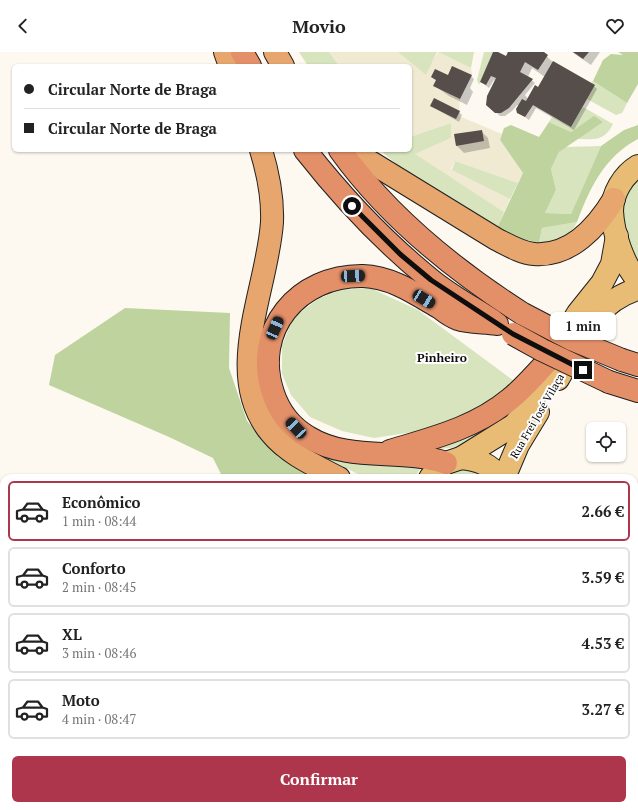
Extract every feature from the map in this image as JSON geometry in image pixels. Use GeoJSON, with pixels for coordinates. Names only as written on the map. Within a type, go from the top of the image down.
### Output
{"type":"FeatureCollection","features":[{"type":"Feature","properties":{"kind":"highway"},"geometry":{"type":"LineString","coordinates":[[225,52],[229,64]]}},
{"type":"Feature","properties":{"kind":"highway"},"geometry":{"type":"LineString","coordinates":[[242,52],[249,64]]}},
{"type":"Feature","properties":{"kind":"highway"},"geometry":{"type":"LineString","coordinates":[[275,52],[282,64]]}},
{"type":"Feature","properties":{"kind":"highway"},"geometry":{"type":"LineString","coordinates":[[261,152],[271,191],[272,220],[268,254],[251,337],[249,372],[252,396],[259,414],[271,433],[282,444],[297,455],[332,474]]}},
{"type":"Feature","properties":{"kind":"highway"},"geometry":{"type":"LineString","coordinates":[[307,152],[352,206],[400,254],[431,280],[505,329],[542,350],[609,382],[638,391]]}},
{"type":"Feature","properties":{"kind":"highway"},"geometry":{"type":"LineString","coordinates":[[342,152],[368,186],[409,228],[469,278],[523,314],[571,339],[630,362]]}},
{"type":"Feature","properties":{"kind":"highway"},"geometry":{"type":"LineString","coordinates":[[354,152],[496,239],[516,249],[533,254],[551,252],[568,247],[582,238],[604,214],[614,199]]}},
{"type":"Feature","properties":{"kind":"highway"},"geometry":{"type":"LineString","coordinates":[[454,461],[378,454],[334,448],[307,437],[286,418],[276,403],[268,369],[267,352],[271,335],[278,320],[290,304],[306,291],[323,283],[344,277],[363,276],[379,278],[402,286],[458,319],[505,329]]}},
{"type":"Feature","properties":{"kind":"highway"},"geometry":{"type":"LineString","coordinates":[[378,454],[439,437],[479,420],[511,399],[549,360]]}},
{"type":"Feature","properties":{"kind":"main road","name":"Rua Frei José Vilaça"},"geometry":{"type":"LineString","coordinates":[[638,166],[624,178],[614,199],[612,211],[621,252],[628,268],[638,280]]}},
{"type":"Feature","properties":{"kind":"main road","name":"Rua Frei José Vilaça"},"geometry":{"type":"LineString","coordinates":[[433,474],[436,470],[514,425],[525,412],[540,387],[549,360],[578,313],[605,277],[612,264],[617,236]]}},
{"type":"Feature","properties":{"kind":"main road","name":"Rua Frei José Vilaça"},"geometry":{"type":"LineString","coordinates":[[506,474],[518,445],[596,315],[607,304],[638,289]]}},
{"type":"Feature","properties":{"kind":"main road"},"geometry":{"type":"LineString","coordinates":[[454,461],[478,460],[494,469],[497,474]]}},
{"type":"Feature","properties":{"kind":"shaded area"},"geometry":{"type":"Polygon","coordinates":[[[329,52],[398,52],[425,74],[438,52],[471,68],[472,75],[460,99],[459,116],[502,134],[500,140],[523,173],[518,183],[455,161],[451,169],[510,199],[504,212],[414,154],[451,138],[451,123],[412,136],[412,64],[338,64],[329,52]]]}},
{"type":"Feature","properties":{"kind":"green space"},"geometry":{"type":"Polygon","coordinates":[[[299,52],[329,52],[338,64],[307,64],[299,52]]]}},
{"type":"Feature","properties":{"kind":"green space"},"geometry":{"type":"Polygon","coordinates":[[[398,52],[437,52],[426,75],[398,52]]]}},
{"type":"Feature","properties":{"kind":"green space"},"geometry":{"type":"Polygon","coordinates":[[[438,52],[474,52],[471,68],[438,52]]]}},
{"type":"Feature","properties":{"kind":"green space"},"geometry":{"type":"Polygon","coordinates":[[[484,52],[493,52],[479,85],[477,80],[484,52]]]}},
{"type":"Feature","properties":{"kind":"green space"},"geometry":{"type":"Polygon","coordinates":[[[618,52],[638,52],[638,84],[627,103],[593,81],[603,60],[611,54],[623,55],[618,52]]]}},
{"type":"Feature","properties":{"kind":"green space"},"geometry":{"type":"Polygon","coordinates":[[[593,81],[627,103],[622,113],[616,115],[587,99],[595,86],[591,83],[593,81]]]}},
{"type":"Feature","properties":{"kind":"green space"},"geometry":{"type":"Polygon","coordinates":[[[583,107],[613,124],[610,130],[602,137],[593,139],[576,139],[603,122],[594,117],[571,132],[549,122],[552,117],[571,127],[583,107]]]}},
{"type":"Feature","properties":{"kind":"green space"},"geometry":{"type":"Polygon","coordinates":[[[594,116],[603,122],[559,152],[551,169],[556,190],[545,213],[571,214],[601,146],[624,130],[638,125],[638,139],[626,146],[607,164],[587,197],[577,222],[542,228],[539,243],[519,238],[497,228],[523,173],[500,140],[504,128],[511,125],[539,137],[549,122],[571,132],[594,116]]]}},
{"type":"Feature","properties":{"kind":"green space"},"geometry":{"type":"Polygon","coordinates":[[[451,123],[451,138],[415,154],[504,212],[497,228],[400,167],[382,152],[412,152],[412,136],[451,123]]]}},
{"type":"Feature","properties":{"kind":"green space"},"geometry":{"type":"Polygon","coordinates":[[[601,146],[571,214],[545,213],[556,190],[551,169],[559,152],[565,147],[601,146]]]}},
{"type":"Feature","properties":{"kind":"green space"},"geometry":{"type":"Polygon","coordinates":[[[455,161],[518,183],[510,199],[452,170],[455,161]]]}},
{"type":"Feature","properties":{"kind":"green space"},"geometry":{"type":"Polygon","coordinates":[[[638,180],[638,266],[628,241],[623,210],[624,201],[628,190],[638,180]]]}},
{"type":"Feature","properties":{"kind":"green space"},"geometry":{"type":"Polygon","coordinates":[[[577,222],[574,228],[566,236],[557,240],[539,243],[542,228],[577,222]]]}},
{"type":"Feature","properties":{"kind":"green space"},"geometry":{"type":"Polygon","coordinates":[[[370,288],[418,310],[514,381],[481,406],[439,428],[374,438],[342,431],[310,417],[291,395],[282,374],[282,346],[293,318],[318,299],[340,290],[370,288]]]}},
{"type":"Feature","properties":{"kind":"green space"},"geometry":{"type":"Polygon","coordinates":[[[125,308],[230,313],[229,368],[247,421],[278,457],[306,474],[221,474],[213,458],[169,437],[49,385],[55,355],[125,308]]]}},
{"type":"Feature","properties":{"kind":"green space"},"geometry":{"type":"Polygon","coordinates":[[[526,404],[473,442],[458,447],[423,451],[526,404]]]}},
{"type":"Feature","properties":{"kind":"green space"},"geometry":{"type":"Polygon","coordinates":[[[326,458],[419,467],[420,469],[417,474],[358,474],[326,458]]]}},
{"type":"Feature","properties":{"kind":"green space"},"geometry":{"type":"Polygon","coordinates":[[[470,468],[479,474],[441,474],[445,471],[470,468]]]}},
{"type":"Feature","properties":{"kind":"building"},"geometry":{"type":"Polygon","coordinates":[[[493,52],[498,52],[506,56],[508,52],[544,52],[548,55],[538,70],[525,62],[520,72],[533,79],[509,108],[501,113],[495,113],[486,105],[487,96],[496,78],[491,76],[486,85],[480,82],[493,52]]]}},
{"type":"Feature","properties":{"kind":"building"},"geometry":{"type":"Polygon","coordinates":[[[573,52],[589,52],[583,59],[573,52]]]}},
{"type":"Feature","properties":{"kind":"building"},"geometry":{"type":"Polygon","coordinates":[[[553,61],[595,85],[571,127],[533,105],[525,117],[517,113],[516,109],[522,99],[526,101],[535,85],[538,87],[553,61]]]}},
{"type":"Feature","properties":{"kind":"building"},"geometry":{"type":"Polygon","coordinates":[[[452,66],[472,75],[460,99],[433,86],[436,80],[431,77],[435,69],[448,75],[452,66]]]}},
{"type":"Feature","properties":{"kind":"building"},"geometry":{"type":"Polygon","coordinates":[[[434,98],[460,111],[456,119],[430,106],[434,98]]]}},
{"type":"Feature","properties":{"kind":"building"},"geometry":{"type":"Polygon","coordinates":[[[482,130],[484,141],[456,146],[454,134],[482,130]]]}},
{"type":"Feature","properties":{"kind":"district","name":"Pinheiro"},"geometry":{"type":"Point","coordinates":[442,357]}},
{"type":"Feature","properties":{"kind":"route"},"geometry":{"type":"LineString","coordinates":[[352,206],[400,254],[431,280],[513,334],[583,370]]}}]}
